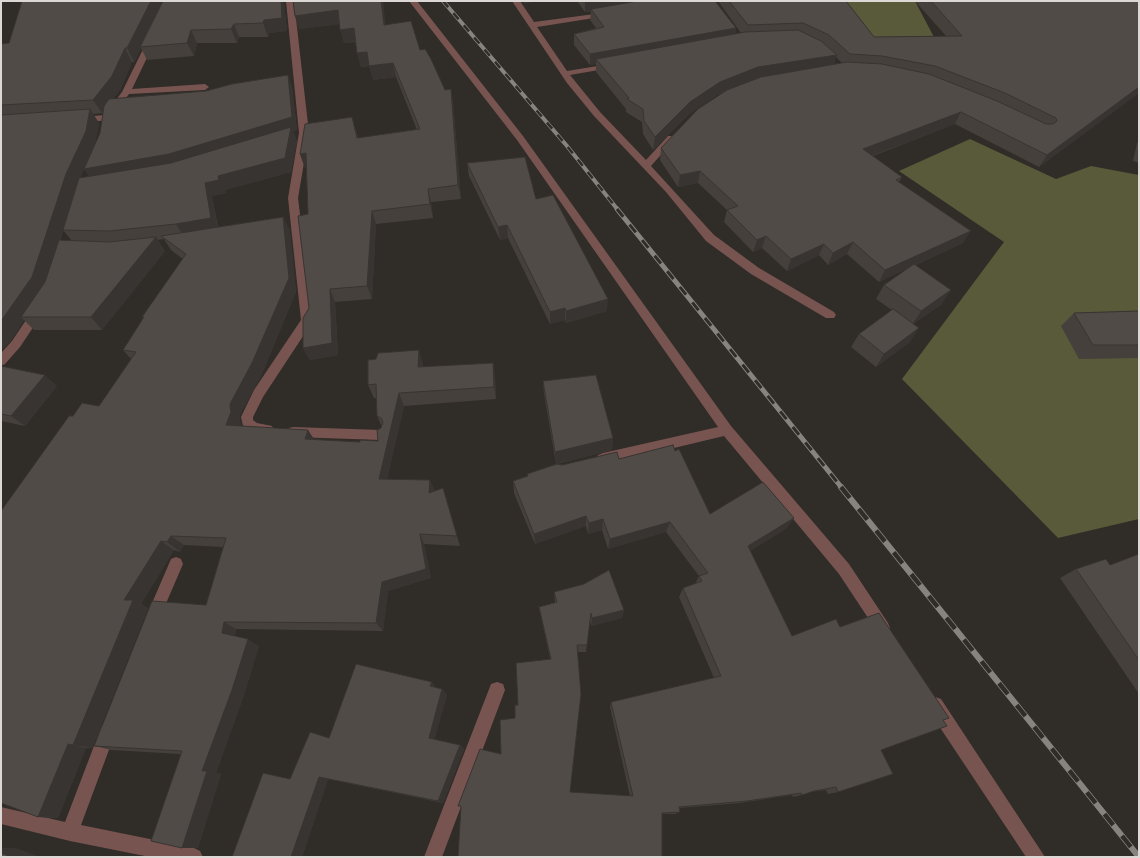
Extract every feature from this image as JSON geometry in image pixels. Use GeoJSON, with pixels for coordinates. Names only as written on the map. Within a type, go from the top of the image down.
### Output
{"type":"FeatureCollection","features":[{"type":"Feature","properties":{"kind":"street"},"geometry":{"type":"LineString","coordinates":[[290,1],[298,64],[299,134],[292,223],[307,321],[258,394],[247,417],[247,422],[254,428],[287,432],[381,435]]}},
{"type":"Feature","properties":{"kind":"street"},"geometry":{"type":"LineString","coordinates":[[413,1],[520,138],[727,430],[844,569],[894,643]]}},
{"type":"Feature","properties":{"kind":"street"},"geometry":{"type":"LineString","coordinates":[[516,1],[565,74],[597,114],[710,238],[755,271],[830,315]]}},
{"type":"Feature","properties":{"kind":"street"},"geometry":{"type":"LineString","coordinates":[[532,24],[616,12]]}},
{"type":"Feature","properties":{"kind":"street"},"geometry":{"type":"LineString","coordinates":[[68,120],[105,123],[126,92],[157,27]]}},
{"type":"Feature","properties":{"kind":"street"},"geometry":{"type":"LineString","coordinates":[[565,74],[624,63]]}},
{"type":"Feature","properties":{"kind":"street"},"geometry":{"type":"LineString","coordinates":[[126,92],[205,87]]}},
{"type":"Feature","properties":{"kind":"street"},"geometry":{"type":"LineString","coordinates":[[646,166],[679,131]]}},
{"type":"Feature","properties":{"kind":"street"},"geometry":{"type":"LineString","coordinates":[[1,361],[16,344],[46,299]]}},
{"type":"Feature","properties":{"kind":"street"},"geometry":{"type":"LineString","coordinates":[[590,462],[727,430]]}},
{"type":"Feature","properties":{"kind":"street"},"geometry":{"type":"LineString","coordinates":[[148,628],[176,564]]}},
{"type":"Feature","properties":{"kind":"street"},"geometry":{"type":"LineString","coordinates":[[433,857],[497,690]]}},
{"type":"Feature","properties":{"kind":"street"},"geometry":{"type":"LineString","coordinates":[[927,693],[1036,857]]}},
{"type":"Feature","properties":{"kind":"street"},"geometry":{"type":"LineString","coordinates":[[70,832],[112,720]]}},
{"type":"Feature","properties":{"kind":"street"},"geometry":{"type":"LineString","coordinates":[[1,815],[70,832],[194,857]]}},
{"type":"Feature","properties":{"kind":"green space"},"geometry":{"type":"Polygon","coordinates":[[[806,1],[915,1],[935,39],[882,46],[806,1]]]}},
{"type":"Feature","properties":{"kind":"green space"},"geometry":{"type":"Polygon","coordinates":[[[970,139],[1056,179],[1091,166],[1139,175],[1139,519],[1058,538],[902,379],[1004,242],[899,171],[970,139]]]}},
{"type":"Feature","properties":{"kind":"building"},"geometry":{"type":"Polygon","coordinates":[[[22,1],[151,1],[112,76],[93,100],[1,105],[1,44],[9,43],[22,1]]]}},
{"type":"Feature","properties":{"kind":"building"},"geometry":{"type":"Polygon","coordinates":[[[163,1],[281,1],[282,18],[264,20],[263,23],[234,24],[231,29],[191,30],[187,43],[140,47],[163,1]]]}},
{"type":"Feature","properties":{"kind":"building"},"geometry":{"type":"Polygon","coordinates":[[[293,1],[381,1],[384,25],[411,21],[420,50],[425,49],[445,90],[451,89],[458,185],[428,189],[430,204],[372,211],[367,286],[330,289],[332,343],[303,348],[303,318],[309,308],[298,216],[308,214],[306,153],[300,154],[305,124],[352,117],[357,138],[420,129],[393,63],[369,66],[367,52],[357,53],[354,28],[340,30],[338,10],[295,16],[293,1]]]}},
{"type":"Feature","properties":{"kind":"building"},"geometry":{"type":"Polygon","coordinates":[[[638,1],[715,1],[736,28],[590,54],[574,34],[604,27],[591,9],[638,1]]]}},
{"type":"Feature","properties":{"kind":"building"},"geometry":{"type":"Polygon","coordinates":[[[729,1],[846,1],[874,37],[962,36],[931,1],[1139,1],[1139,87],[1047,155],[961,112],[863,149],[902,177],[896,180],[971,231],[885,270],[853,242],[833,253],[824,244],[791,259],[766,236],[757,240],[727,210],[738,206],[700,171],[680,175],[661,148],[698,109],[727,90],[761,77],[847,62],[882,64],[929,74],[997,101],[1046,124],[1053,124],[1057,121],[1056,118],[1005,93],[935,66],[882,56],[850,54],[829,35],[803,23],[748,25],[729,1]]]}},
{"type":"Feature","properties":{"kind":"building"},"geometry":{"type":"Polygon","coordinates":[[[798,30],[821,41],[837,55],[758,67],[720,82],[690,102],[655,137],[644,121],[643,109],[627,99],[629,98],[596,59],[745,32],[798,30]]]}},
{"type":"Feature","properties":{"kind":"building"},"geometry":{"type":"Polygon","coordinates":[[[288,75],[292,117],[169,154],[84,169],[100,133],[104,106],[109,99],[206,91],[232,84],[288,75]]]}},
{"type":"Feature","properties":{"kind":"building"},"geometry":{"type":"Polygon","coordinates":[[[90,109],[86,131],[66,174],[32,277],[1,321],[1,115],[90,109]]]}},
{"type":"Feature","properties":{"kind":"building"},"geometry":{"type":"Polygon","coordinates":[[[291,127],[285,158],[218,176],[219,180],[205,183],[211,218],[176,224],[109,231],[63,230],[79,178],[171,163],[291,127]]]}},
{"type":"Feature","properties":{"kind":"building"},"geometry":{"type":"Polygon","coordinates":[[[525,157],[536,199],[553,195],[608,299],[566,311],[565,308],[550,312],[507,225],[498,227],[467,163],[525,157]]]}},
{"type":"Feature","properties":{"kind":"building"},"geometry":{"type":"Polygon","coordinates":[[[283,217],[289,278],[252,363],[230,404],[231,412],[226,425],[308,430],[305,439],[378,441],[377,430],[381,428],[383,422],[377,416],[376,384],[368,385],[368,360],[376,359],[378,353],[419,350],[418,367],[493,363],[494,387],[399,393],[379,479],[430,480],[429,493],[443,488],[457,536],[420,534],[426,569],[382,582],[376,623],[224,622],[222,633],[248,639],[232,690],[202,771],[207,771],[182,848],[151,841],[182,751],[94,746],[152,601],[206,605],[226,538],[171,536],[167,542],[161,541],[124,600],[133,600],[73,745],[68,744],[38,817],[1,803],[1,511],[69,416],[73,416],[82,403],[99,406],[136,352],[123,350],[144,317],[142,317],[186,254],[161,236],[283,217]]]}},
{"type":"Feature","properties":{"kind":"building"},"geometry":{"type":"Polygon","coordinates":[[[156,237],[91,317],[21,317],[45,282],[59,240],[109,242],[156,237]]]}},
{"type":"Feature","properties":{"kind":"building"},"geometry":{"type":"Polygon","coordinates":[[[914,264],[951,290],[921,311],[884,285],[914,264]]]}},
{"type":"Feature","properties":{"kind":"building"},"geometry":{"type":"Polygon","coordinates":[[[893,309],[919,328],[884,354],[859,334],[893,309]]]}},
{"type":"Feature","properties":{"kind":"building"},"geometry":{"type":"Polygon","coordinates":[[[1139,311],[1139,345],[1093,345],[1074,313],[1139,311]]]}},
{"type":"Feature","properties":{"kind":"building"},"geometry":{"type":"Polygon","coordinates":[[[1,366],[45,375],[11,416],[1,414],[1,366]]]}},
{"type":"Feature","properties":{"kind":"building"},"geometry":{"type":"Polygon","coordinates":[[[596,375],[613,438],[555,452],[543,381],[596,375]]]}},
{"type":"Feature","properties":{"kind":"building"},"geometry":{"type":"Polygon","coordinates":[[[673,445],[675,451],[679,449],[710,514],[763,482],[794,518],[748,546],[792,636],[836,619],[840,627],[879,613],[949,718],[943,720],[947,726],[881,750],[893,774],[838,792],[836,787],[802,795],[801,793],[747,801],[679,807],[680,812],[662,813],[662,857],[458,857],[461,806],[458,806],[480,749],[501,754],[500,720],[515,718],[515,705],[518,705],[516,663],[551,659],[539,607],[557,602],[554,592],[584,584],[609,570],[624,610],[592,618],[591,613],[587,645],[577,645],[581,694],[570,792],[633,796],[611,702],[721,676],[683,588],[702,581],[699,576],[708,573],[670,522],[610,539],[603,519],[589,523],[586,516],[534,534],[513,481],[557,464],[562,465],[617,452],[619,459],[673,445]]]}},
{"type":"Feature","properties":{"kind":"building"},"geometry":{"type":"Polygon","coordinates":[[[1139,554],[1139,660],[1076,569],[1106,559],[1110,565],[1139,554]]]}},
{"type":"Feature","properties":{"kind":"building"},"geometry":{"type":"Polygon","coordinates":[[[356,664],[432,682],[430,686],[442,689],[429,738],[460,745],[438,801],[319,777],[291,857],[232,857],[263,773],[290,779],[310,732],[329,738],[356,664]]]}},
{"type":"Feature","properties":{"kind":"building"},"geometry":{"type":"Polygon","coordinates":[[[1,853],[12,857],[1,857],[1,853]]]}},
{"type":"Feature","properties":{"kind":"railway"},"geometry":{"type":"LineString","coordinates":[[443,1],[567,146],[618,210]]}},
{"type":"Feature","properties":{"kind":"railway"},"geometry":{"type":"LineString","coordinates":[[617,209],[842,488]]}},
{"type":"Feature","properties":{"kind":"railway"},"geometry":{"type":"LineString","coordinates":[[841,487],[1139,857]]}}]}
